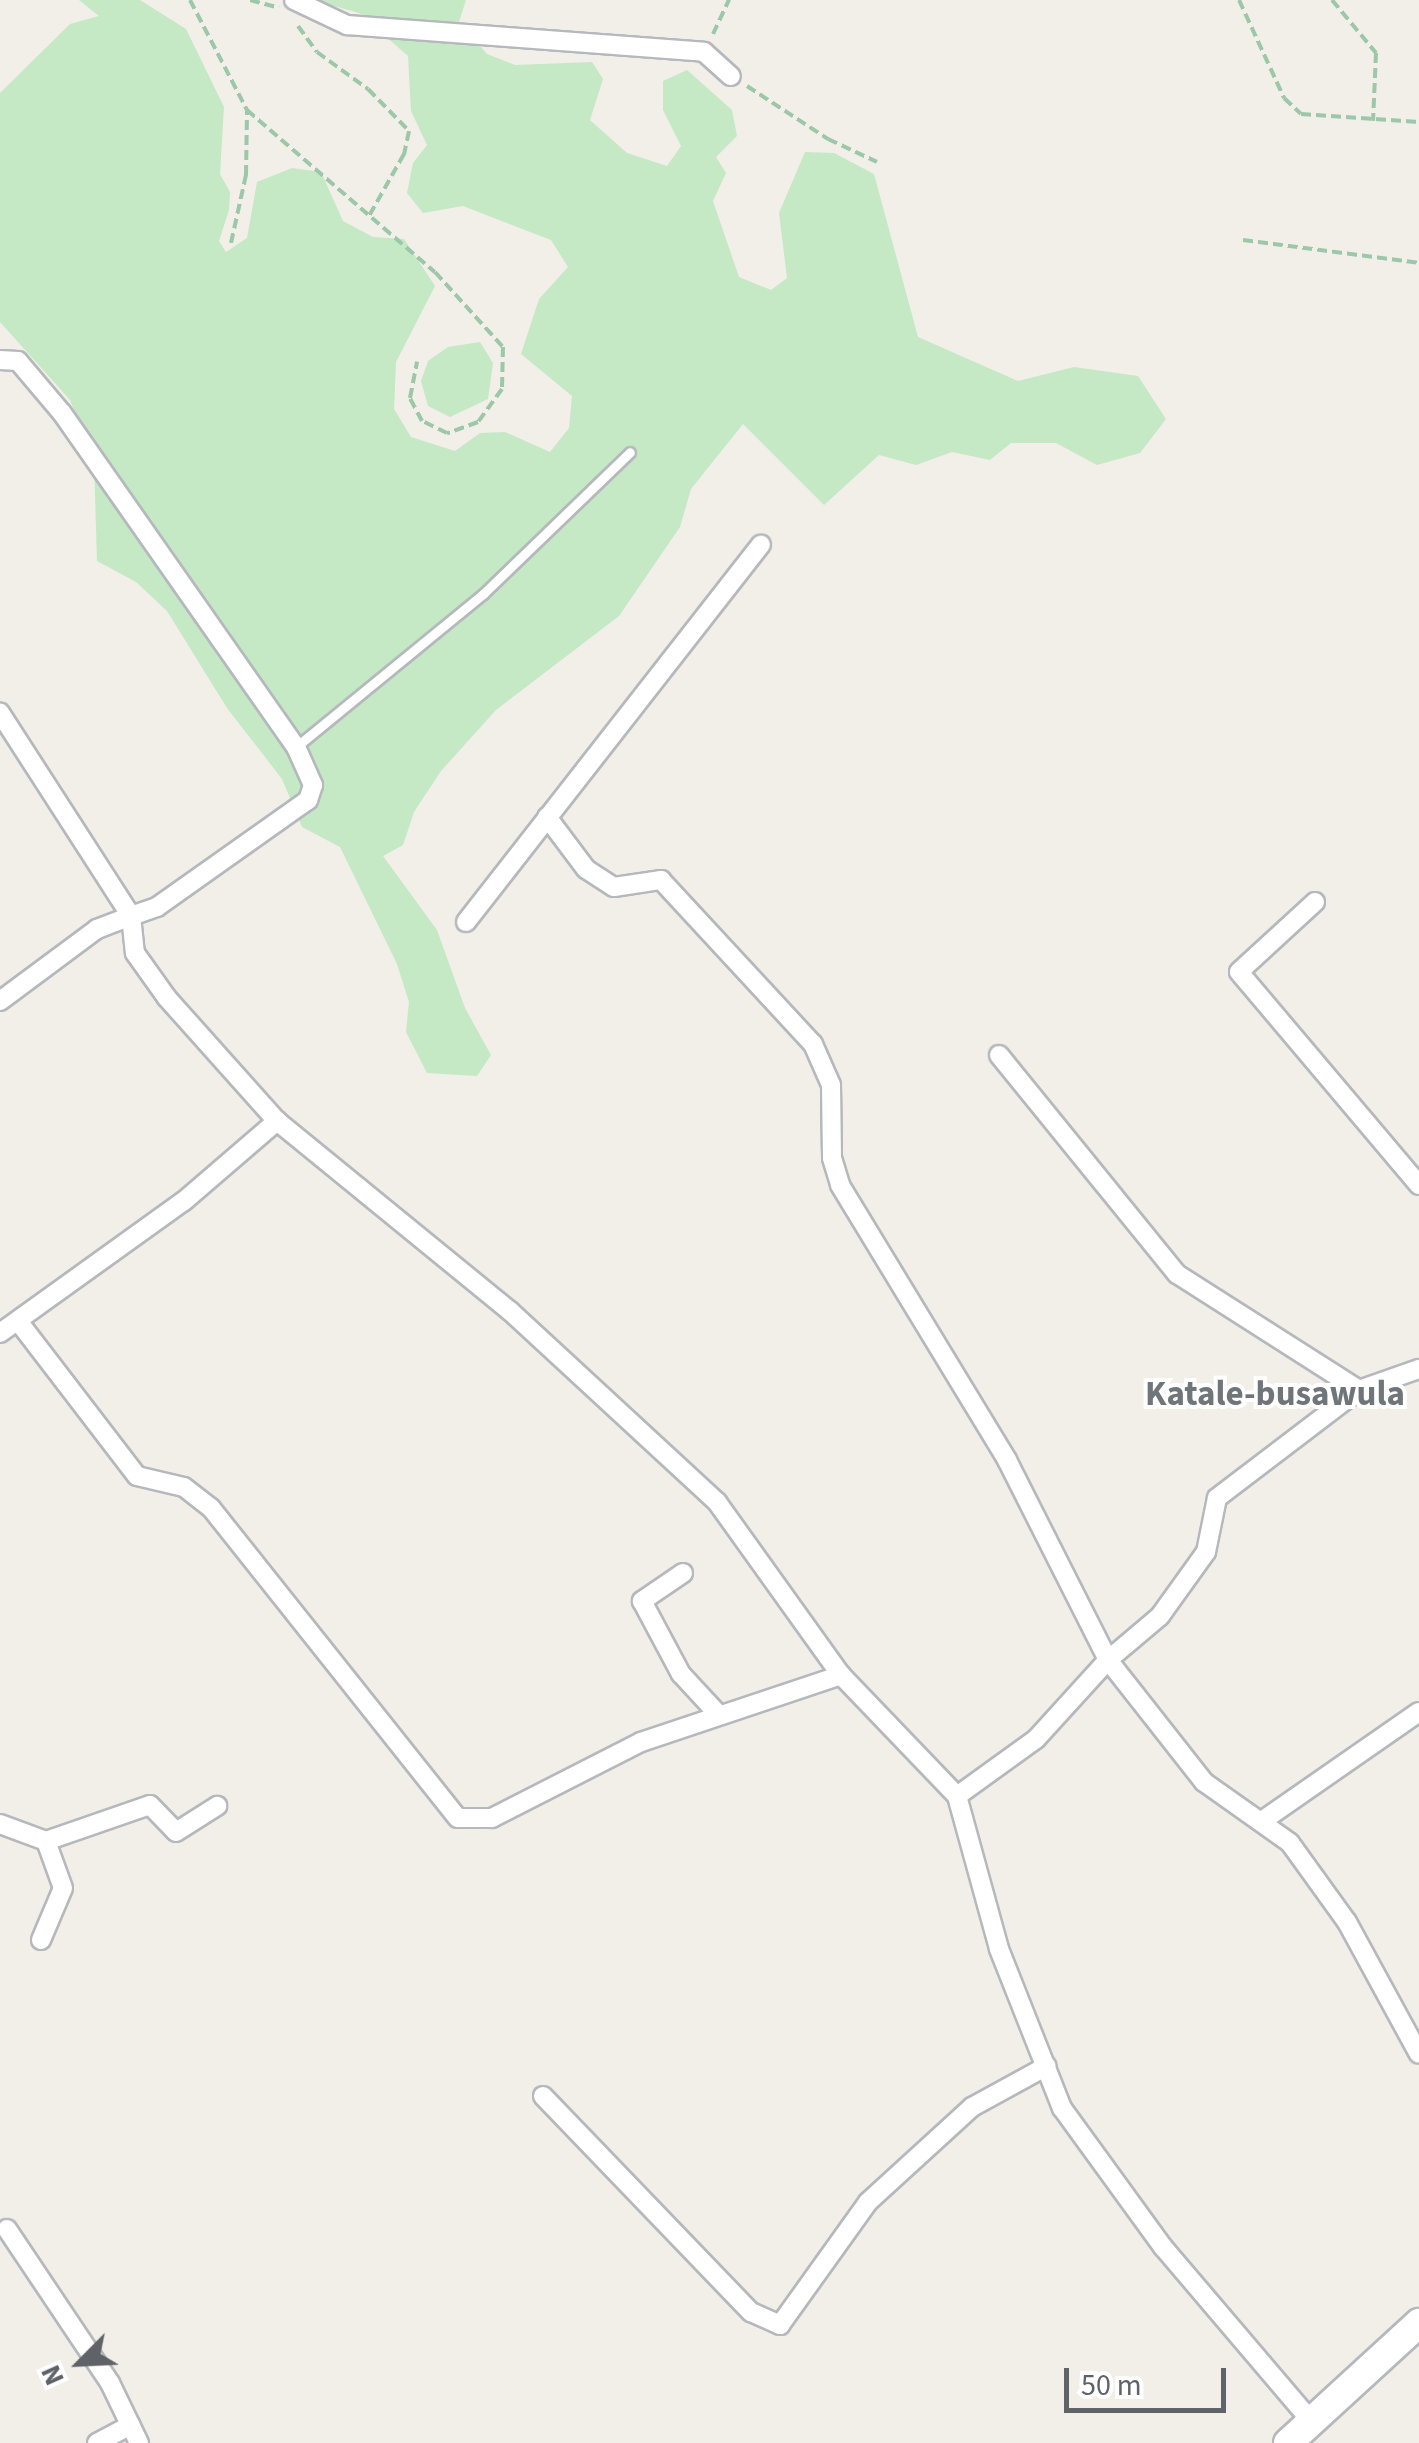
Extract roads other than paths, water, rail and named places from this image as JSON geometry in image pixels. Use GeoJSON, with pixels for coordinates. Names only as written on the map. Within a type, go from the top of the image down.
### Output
{"type":"FeatureCollection","features":[{"type":"Feature","properties":{"kind":"main road"},"geometry":{"type":"LineString","coordinates":[[1288,2443],[1419,2324]]}},
{"type":"Feature","properties":{"kind":"street"},"geometry":{"type":"LineString","coordinates":[[294,0],[346,25],[704,52],[731,76]]}},
{"type":"Feature","properties":{"kind":"street"},"geometry":{"type":"LineString","coordinates":[[0,360],[18,361],[62,413],[310,768],[308,800],[156,907],[97,929],[0,1001]]}},
{"type":"Feature","properties":{"kind":"street"},"geometry":{"type":"LineString","coordinates":[[466,922],[761,544]]}},
{"type":"Feature","properties":{"kind":"street"},"geometry":{"type":"LineString","coordinates":[[0,713],[131,916],[135,953],[167,998],[277,1121],[376,1196],[681,1464],[745,1537],[841,1675],[957,1796],[998,1949],[1062,2108],[1163,2247],[1312,2422]]}},
{"type":"Feature","properties":{"kind":"street"},"geometry":{"type":"LineString","coordinates":[[546,817],[586,870],[614,887],[661,880],[813,1044],[831,1086],[832,1158],[840,1186],[1007,1460],[1108,1660],[1204,1782],[1290,1843],[1347,1922],[1419,2054]]}},
{"type":"Feature","properties":{"kind":"street"},"geometry":{"type":"LineString","coordinates":[[1315,902],[1240,972],[1419,1185]]}},
{"type":"Feature","properties":{"kind":"street"},"geometry":{"type":"LineString","coordinates":[[1000,1054],[1178,1274],[1359,1390]]}},
{"type":"Feature","properties":{"kind":"street"},"geometry":{"type":"LineString","coordinates":[[0,1333],[184,1201],[277,1121]]}},
{"type":"Feature","properties":{"kind":"street"},"geometry":{"type":"LineString","coordinates":[[18,1320],[137,1476],[184,1487],[211,1508],[458,1818],[492,1818],[641,1742],[841,1675]]}},
{"type":"Feature","properties":{"kind":"street"},"geometry":{"type":"LineString","coordinates":[[957,1796],[1036,1739],[1108,1660],[1160,1616],[1206,1552],[1217,1498],[1359,1390],[1419,1368]]}},
{"type":"Feature","properties":{"kind":"street"},"geometry":{"type":"LineString","coordinates":[[683,1573],[642,1601],[681,1674],[719,1716]]}},
{"type":"Feature","properties":{"kind":"street"},"geometry":{"type":"LineString","coordinates":[[1262,1821],[1419,1712]]}},
{"type":"Feature","properties":{"kind":"street"},"geometry":{"type":"LineString","coordinates":[[0,1824],[46,1841],[150,1805],[176,1832],[217,1806]]}},
{"type":"Feature","properties":{"kind":"street"},"geometry":{"type":"LineString","coordinates":[[41,1940],[64,1888],[46,1841]]}},
{"type":"Feature","properties":{"kind":"street"},"geometry":{"type":"LineString","coordinates":[[542,2096],[751,2312],[780,2325],[868,2202],[905,2166],[972,2107],[1047,2066]]}},
{"type":"Feature","properties":{"kind":"street"},"geometry":{"type":"LineString","coordinates":[[7,2230],[110,2383],[135,2434],[98,2443]]}},
{"type":"Feature","properties":{"kind":"lane"},"geometry":{"type":"LineString","coordinates":[[296,747],[482,594],[630,452]]}},
{"type":"Feature","properties":{"kind":"district","name":"Katale-busawula"},"geometry":{"type":"Point","coordinates":[1275,1394]}}]}
